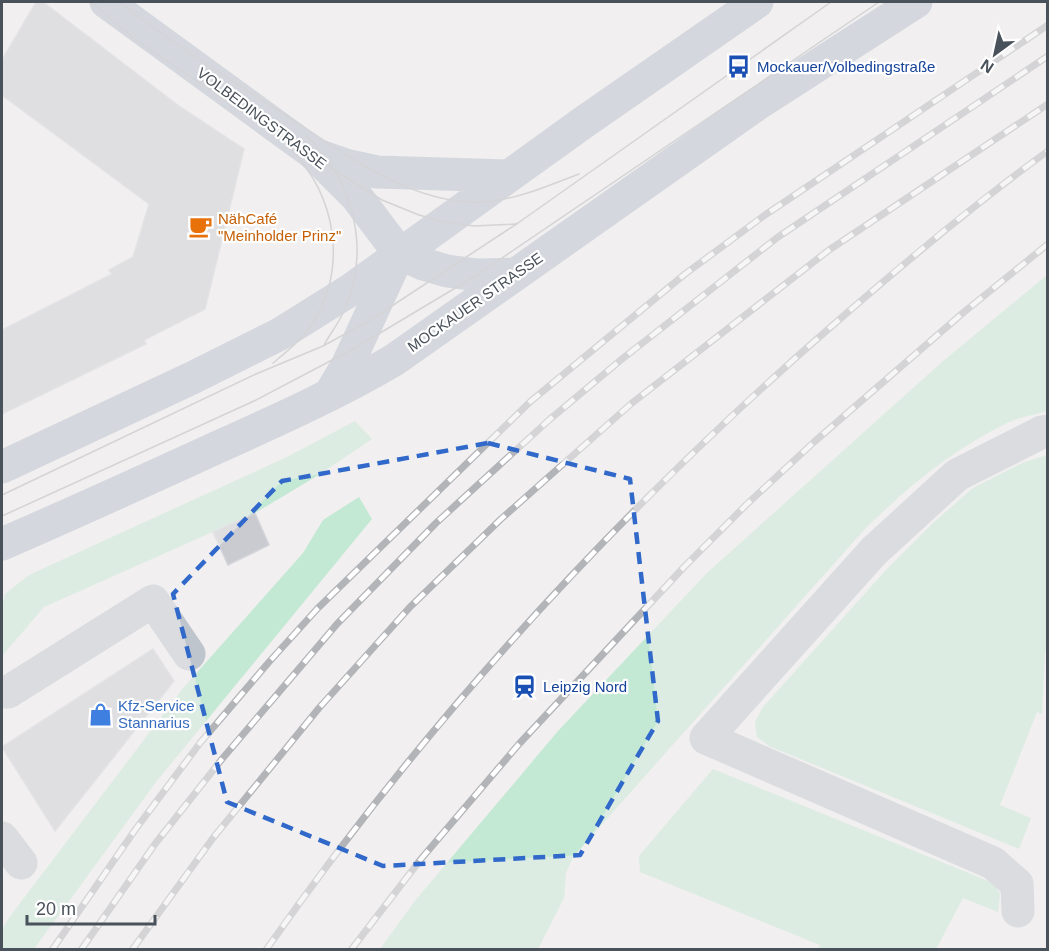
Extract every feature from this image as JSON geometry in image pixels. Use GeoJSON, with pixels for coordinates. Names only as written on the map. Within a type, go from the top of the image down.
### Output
{"type":"FeatureCollection","features":[{"type":"Feature","properties":{"kind":"main road","name":"VOLBEDINGSTRASSE"},"geometry":{"type":"LineString","coordinates":[[106,2],[313,153],[356,196],[399,253],[423,264],[447,271],[477,275],[515,274]]}},
{"type":"Feature","properties":{"kind":"main road"},"geometry":{"type":"LineString","coordinates":[[2,467],[280,334],[352,288],[757,2]]}},
{"type":"Feature","properties":{"kind":"main road","name":"MOCKAUER STRASSE"},"geometry":{"type":"LineString","coordinates":[[2,544],[91,506],[364,378],[394,360],[756,105],[916,2]]}},
{"type":"Feature","properties":{"kind":"main road"},"geometry":{"type":"LineString","coordinates":[[313,153],[349,166],[377,172],[508,176]]}},
{"type":"Feature","properties":{"kind":"main road"},"geometry":{"type":"LineString","coordinates":[[330,394],[348,364],[399,253]]}},
{"type":"Feature","properties":{"kind":"lane"},"geometry":{"type":"LineString","coordinates":[[1018,911],[1017,884],[993,863],[706,738],[874,551],[949,483],[957,476],[1047,431]]}},
{"type":"Feature","properties":{"kind":"lane"},"geometry":{"type":"LineString","coordinates":[[2,692],[8,692],[153,601],[189,654]]}},
{"type":"Feature","properties":{"kind":"highlighted area"},"geometry":{"type":"Polygon","coordinates":[[[488,443],[630,479],[658,721],[580,855],[383,866],[227,802],[173,594],[282,481],[488,443]]]}},
{"type":"Feature","properties":{"kind":"green space"},"geometry":{"type":"Polygon","coordinates":[[[1047,275],[1047,411],[1012,421],[967,445],[913,485],[863,531],[573,857],[566,873],[564,898],[538,949],[380,949],[414,902],[558,731],[707,573],[942,362],[1047,275]]]}},
{"type":"Feature","properties":{"kind":"green space"},"geometry":{"type":"Polygon","coordinates":[[[355,421],[372,439],[317,476],[255,513],[44,607],[2,656],[2,607],[5,594],[29,575],[287,457],[355,421]]]}},
{"type":"Feature","properties":{"kind":"green space"},"geometry":{"type":"Polygon","coordinates":[[[1047,455],[1048,651],[1045,651],[1042,714],[1037,712],[1000,805],[1031,818],[1019,849],[769,746],[757,737],[755,722],[763,707],[886,570],[933,523],[973,488],[1022,463],[1047,455]]]}},
{"type":"Feature","properties":{"kind":"green space"},"geometry":{"type":"Polygon","coordinates":[[[359,497],[372,519],[156,782],[34,949],[2,949],[2,930],[8,919],[184,687],[303,553],[323,520],[359,497]]]}},
{"type":"Feature","properties":{"kind":"green space"},"geometry":{"type":"Polygon","coordinates":[[[713,769],[993,883],[1000,894],[998,912],[963,898],[936,949],[818,949],[820,945],[640,872],[639,856],[713,769]]]}},
{"type":"Feature","properties":{"kind":"building"},"geometry":{"type":"Polygon","coordinates":[[[36,2],[43,2],[179,106],[244,149],[205,309],[144,340],[146,344],[2,414],[2,330],[112,274],[109,270],[133,257],[149,204],[2,95],[2,60],[36,2]]]}},
{"type":"Feature","properties":{"kind":"building"},"geometry":{"type":"Polygon","coordinates":[[[255,513],[269,545],[228,565],[213,532],[255,513]]]}},
{"type":"Feature","properties":{"kind":"building","name":"Kfz-Service Stannarius"},"geometry":{"type":"Polygon","coordinates":[[[153,649],[174,681],[55,831],[2,747],[153,649]]]}},
{"type":"Feature","properties":{"kind":"tram line"},"geometry":{"type":"LineString","coordinates":[[91,2],[136,40],[256,121],[382,200],[419,215],[445,222],[474,226],[516,224]]}},
{"type":"Feature","properties":{"kind":"tram line"},"geometry":{"type":"LineString","coordinates":[[120,2],[158,31],[346,155],[422,193],[448,200],[488,201],[528,193],[579,174]]}},
{"type":"Feature","properties":{"kind":"tram line"},"geometry":{"type":"LineString","coordinates":[[2,495],[256,374],[323,346],[369,321],[518,223],[831,2]]}},
{"type":"Feature","properties":{"kind":"tram line"},"geometry":{"type":"LineString","coordinates":[[2,516],[254,401],[355,348],[477,275],[879,2]]}},
{"type":"Feature","properties":{"kind":"tram line"},"geometry":{"type":"LineString","coordinates":[[307,136],[337,174],[354,219],[357,242],[352,289],[341,317],[324,345]]}},
{"type":"Feature","properties":{"kind":"tram line"},"geometry":{"type":"LineString","coordinates":[[273,363],[307,331],[321,309],[329,285],[333,261],[332,236],[327,211],[318,188],[305,166],[288,147]]}},
{"type":"Feature","properties":{"kind":"railway"},"geometry":{"type":"LineString","coordinates":[[52,950],[135,830],[200,743],[269,662],[318,608],[531,401],[685,274],[765,215],[1048,25]]}},
{"type":"Feature","properties":{"kind":"railway"},"geometry":{"type":"LineString","coordinates":[[81,950],[155,844],[222,759],[337,624],[436,523],[549,420],[622,359],[778,237],[1048,56]]}},
{"type":"Feature","properties":{"kind":"railway"},"geometry":{"type":"LineString","coordinates":[[132,950],[213,838],[319,708],[410,607],[501,519],[632,403],[829,250],[1048,104]]}},
{"type":"Feature","properties":{"kind":"railway"},"geometry":{"type":"LineString","coordinates":[[266,950],[393,781],[460,700],[530,620],[603,543],[754,395],[833,325],[939,235],[1048,151]]}},
{"type":"Feature","properties":{"kind":"railway"},"geometry":{"type":"LineString","coordinates":[[351,950],[421,859],[519,744],[685,566],[814,442],[964,312],[1048,244]]}},
{"type":"Feature","properties":{"kind":"place","name":"Mockauer/Volbedingstraße"},"geometry":{"type":"Point","coordinates":[739,66]}},
{"type":"Feature","properties":{"kind":"place","name":"NähCafé \"Meinholder Prinz\""},"geometry":{"type":"Point","coordinates":[200,227]}},
{"type":"Feature","properties":{"kind":"place","name":"Leipzig Nord"},"geometry":{"type":"Point","coordinates":[525,686]}},
{"type":"Feature","properties":{"kind":"place","name":"Kfz-Service Stannarius"},"geometry":{"type":"Point","coordinates":[100,714]}}]}
